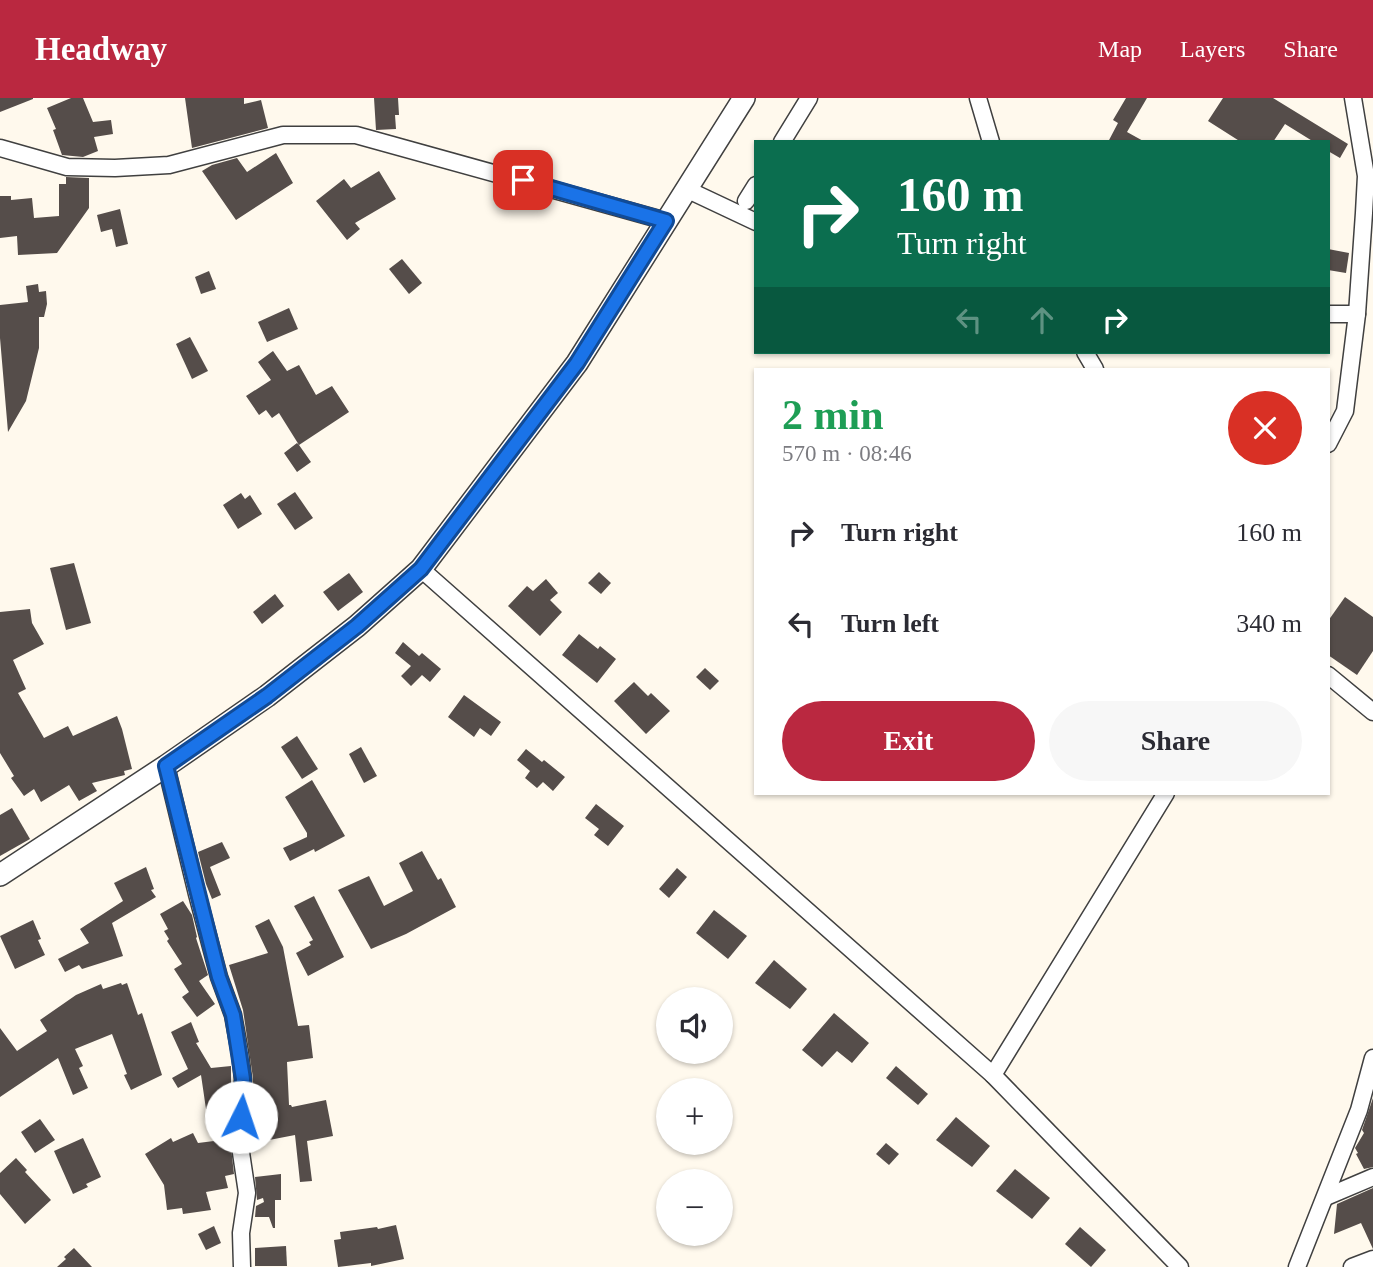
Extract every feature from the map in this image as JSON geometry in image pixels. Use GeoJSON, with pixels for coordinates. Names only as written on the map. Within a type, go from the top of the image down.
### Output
{"type":"FeatureCollection","features":[{"type":"Feature","properties":{"kind":"street"},"geometry":{"type":"LineString","coordinates":[[0,875],[267,696],[357,626],[421,569],[577,363],[744,98]]}},
{"type":"Feature","properties":{"kind":"street"},"geometry":{"type":"LineString","coordinates":[[783,140],[809,98]]}},
{"type":"Feature","properties":{"kind":"street"},"geometry":{"type":"LineString","coordinates":[[978,98],[990,140]]}},
{"type":"Feature","properties":{"kind":"street"},"geometry":{"type":"LineString","coordinates":[[1330,440],[1345,411],[1357,314],[1366,176],[1353,98]]}},
{"type":"Feature","properties":{"kind":"street"},"geometry":{"type":"LineString","coordinates":[[0,148],[67,167],[115,169],[169,165],[283,135],[356,135],[666,221]]}},
{"type":"Feature","properties":{"kind":"street"},"geometry":{"type":"LineString","coordinates":[[686,189],[754,221]]}},
{"type":"Feature","properties":{"kind":"street"},"geometry":{"type":"LineString","coordinates":[[747,201],[754,189]]}},
{"type":"Feature","properties":{"kind":"street"},"geometry":{"type":"LineString","coordinates":[[1330,314],[1357,314]]}},
{"type":"Feature","properties":{"kind":"street"},"geometry":{"type":"LineString","coordinates":[[421,569],[993,1075],[1180,1267]]}},
{"type":"Feature","properties":{"kind":"street"},"geometry":{"type":"LineString","coordinates":[[1330,677],[1373,712]]}},
{"type":"Feature","properties":{"kind":"street"},"geometry":{"type":"LineString","coordinates":[[166,766],[219,977],[233,1015],[240,1053],[243,1079],[240,1146],[247,1192],[241,1233],[242,1267]]}},
{"type":"Feature","properties":{"kind":"street"},"geometry":{"type":"LineString","coordinates":[[993,1075],[1166,795]]}},
{"type":"Feature","properties":{"kind":"street"},"geometry":{"type":"LineString","coordinates":[[1297,1267],[1355,1122],[1371,1074],[1373,1058]]}},
{"type":"Feature","properties":{"kind":"street"},"geometry":{"type":"LineString","coordinates":[[1326,1197],[1373,1177]]}},
{"type":"Feature","properties":{"kind":"street"},"geometry":{"type":"LineString","coordinates":[[1352,1267],[1373,1259]]}},
{"type":"Feature","properties":{"kind":"building"},"geometry":{"type":"Polygon","coordinates":[[[0,98],[33,98],[33,99],[0,112],[0,98]]]}},
{"type":"Feature","properties":{"kind":"building"},"geometry":{"type":"Polygon","coordinates":[[[71,98],[83,98],[93,122],[111,120],[113,134],[94,137],[98,151],[83,157],[62,155],[53,130],[56,129],[47,108],[71,98]]]}},
{"type":"Feature","properties":{"kind":"building"},"geometry":{"type":"Polygon","coordinates":[[[185,98],[244,98],[244,104],[261,100],[268,128],[192,148],[185,98]]]}},
{"type":"Feature","properties":{"kind":"building"},"geometry":{"type":"Polygon","coordinates":[[[374,98],[398,98],[396,129],[376,130],[374,98]]]}},
{"type":"Feature","properties":{"kind":"building"},"geometry":{"type":"Polygon","coordinates":[[[1126,98],[1147,98],[1127,132],[1141,140],[1109,140],[1118,123],[1113,120],[1126,98]]]}},
{"type":"Feature","properties":{"kind":"building"},"geometry":{"type":"Polygon","coordinates":[[[1223,98],[1273,98],[1348,144],[1340,158],[1330,152],[1330,140],[1311,140],[1285,124],[1274,140],[1238,140],[1208,121],[1223,98]]]}},
{"type":"Feature","properties":{"kind":"building"},"geometry":{"type":"Polygon","coordinates":[[[276,153],[293,183],[236,220],[202,171],[212,165],[237,158],[247,172],[276,153]]]}},
{"type":"Feature","properties":{"kind":"building"},"geometry":{"type":"Polygon","coordinates":[[[379,171],[396,199],[355,223],[360,229],[347,240],[316,201],[344,179],[351,188],[379,171]]]}},
{"type":"Feature","properties":{"kind":"building"},"geometry":{"type":"Polygon","coordinates":[[[66,177],[89,178],[89,208],[57,253],[18,255],[17,236],[0,238],[0,196],[11,196],[11,200],[32,198],[34,218],[59,216],[59,184],[66,184],[66,177]]]}},
{"type":"Feature","properties":{"kind":"building"},"geometry":{"type":"Polygon","coordinates":[[[120,209],[128,244],[116,247],[112,229],[101,232],[97,215],[120,209]]]}},
{"type":"Feature","properties":{"kind":"building"},"geometry":{"type":"Polygon","coordinates":[[[1330,249],[1349,253],[1346,273],[1330,270],[1330,249]]]}},
{"type":"Feature","properties":{"kind":"building"},"geometry":{"type":"Polygon","coordinates":[[[402,259],[422,283],[409,294],[389,269],[402,259]]]}},
{"type":"Feature","properties":{"kind":"building"},"geometry":{"type":"Polygon","coordinates":[[[209,271],[216,289],[201,294],[195,277],[209,271]]]}},
{"type":"Feature","properties":{"kind":"building"},"geometry":{"type":"Polygon","coordinates":[[[38,284],[39,292],[46,291],[47,304],[44,317],[39,317],[39,348],[26,401],[8,432],[0,305],[28,302],[26,286],[38,284]]]}},
{"type":"Feature","properties":{"kind":"building"},"geometry":{"type":"Polygon","coordinates":[[[289,308],[298,329],[267,342],[258,322],[289,308]]]}},
{"type":"Feature","properties":{"kind":"building"},"geometry":{"type":"Polygon","coordinates":[[[190,337],[208,371],[192,379],[176,344],[190,337]]]}},
{"type":"Feature","properties":{"kind":"building"},"geometry":{"type":"Polygon","coordinates":[[[273,351],[287,371],[299,365],[316,395],[332,386],[349,412],[299,445],[279,413],[272,418],[266,410],[259,415],[246,396],[271,380],[258,362],[273,351]]]}},
{"type":"Feature","properties":{"kind":"building"},"geometry":{"type":"Polygon","coordinates":[[[297,443],[311,462],[297,472],[284,453],[297,443]]]}},
{"type":"Feature","properties":{"kind":"building"},"geometry":{"type":"Polygon","coordinates":[[[295,492],[313,518],[295,530],[277,504],[295,492]]]}},
{"type":"Feature","properties":{"kind":"building"},"geometry":{"type":"Polygon","coordinates":[[[241,493],[245,499],[250,495],[262,514],[238,529],[223,505],[241,493]]]}},
{"type":"Feature","properties":{"kind":"building"},"geometry":{"type":"Polygon","coordinates":[[[74,563],[91,623],[66,630],[50,568],[74,563]]]}},
{"type":"Feature","properties":{"kind":"building"},"geometry":{"type":"Polygon","coordinates":[[[599,572],[611,583],[601,594],[588,583],[599,572]]]}},
{"type":"Feature","properties":{"kind":"building"},"geometry":{"type":"Polygon","coordinates":[[[349,573],[363,592],[338,611],[323,592],[349,573]]]}},
{"type":"Feature","properties":{"kind":"building"},"geometry":{"type":"Polygon","coordinates":[[[546,579],[558,593],[550,600],[562,612],[540,636],[508,606],[527,586],[533,591],[546,579]]]}},
{"type":"Feature","properties":{"kind":"building"},"geometry":{"type":"Polygon","coordinates":[[[275,594],[284,606],[262,624],[253,612],[275,594]]]}},
{"type":"Feature","properties":{"kind":"building"},"geometry":{"type":"Polygon","coordinates":[[[1345,597],[1373,617],[1373,651],[1357,675],[1330,656],[1330,618],[1345,597]]]}},
{"type":"Feature","properties":{"kind":"building"},"geometry":{"type":"Polygon","coordinates":[[[30,609],[32,623],[44,644],[13,660],[26,689],[18,693],[44,738],[68,726],[73,736],[117,716],[122,729],[132,769],[124,771],[125,775],[92,783],[97,791],[79,801],[69,785],[41,802],[34,789],[24,796],[11,778],[14,776],[0,753],[0,612],[30,609]]]}},
{"type":"Feature","properties":{"kind":"building"},"geometry":{"type":"Polygon","coordinates":[[[579,634],[616,659],[597,683],[562,655],[579,634]]]}},
{"type":"Feature","properties":{"kind":"building"},"geometry":{"type":"Polygon","coordinates":[[[403,642],[419,656],[422,653],[441,669],[430,682],[422,675],[411,686],[401,676],[411,666],[395,653],[403,642]]]}},
{"type":"Feature","properties":{"kind":"building"},"geometry":{"type":"Polygon","coordinates":[[[705,668],[719,681],[710,690],[696,677],[705,668]]]}},
{"type":"Feature","properties":{"kind":"building"},"geometry":{"type":"Polygon","coordinates":[[[634,682],[648,696],[651,693],[670,711],[646,734],[614,701],[634,682]]]}},
{"type":"Feature","properties":{"kind":"building"},"geometry":{"type":"Polygon","coordinates":[[[464,695],[501,722],[491,736],[480,728],[474,737],[448,717],[464,695]]]}},
{"type":"Feature","properties":{"kind":"building"},"geometry":{"type":"Polygon","coordinates":[[[297,736],[318,769],[302,779],[281,747],[297,736]]]}},
{"type":"Feature","properties":{"kind":"building"},"geometry":{"type":"Polygon","coordinates":[[[361,747],[377,776],[364,783],[349,754],[361,747]]]}},
{"type":"Feature","properties":{"kind":"building"},"geometry":{"type":"Polygon","coordinates":[[[526,749],[565,777],[553,791],[543,782],[537,788],[525,778],[530,771],[517,760],[526,749]]]}},
{"type":"Feature","properties":{"kind":"building"},"geometry":{"type":"Polygon","coordinates":[[[312,780],[345,836],[315,852],[314,849],[290,861],[283,848],[307,837],[307,833],[285,797],[312,780]]]}},
{"type":"Feature","properties":{"kind":"building"},"geometry":{"type":"Polygon","coordinates":[[[596,804],[624,826],[608,846],[594,835],[599,829],[585,818],[596,804]]]}},
{"type":"Feature","properties":{"kind":"building"},"geometry":{"type":"Polygon","coordinates":[[[12,808],[30,839],[0,856],[0,815],[12,808]]]}},
{"type":"Feature","properties":{"kind":"building"},"geometry":{"type":"Polygon","coordinates":[[[222,842],[230,858],[210,867],[221,895],[212,899],[198,852],[222,842]]]}},
{"type":"Feature","properties":{"kind":"building"},"geometry":{"type":"Polygon","coordinates":[[[422,851],[438,880],[441,878],[456,907],[371,949],[338,890],[369,876],[384,906],[413,891],[399,863],[422,851]]]}},
{"type":"Feature","properties":{"kind":"building"},"geometry":{"type":"Polygon","coordinates":[[[146,867],[154,889],[151,890],[156,897],[112,923],[123,956],[82,969],[79,965],[65,972],[58,959],[89,943],[80,929],[123,901],[114,883],[146,867]]]}},
{"type":"Feature","properties":{"kind":"building"},"geometry":{"type":"Polygon","coordinates":[[[677,868],[687,877],[669,898],[659,889],[677,868]]]}},
{"type":"Feature","properties":{"kind":"building"},"geometry":{"type":"Polygon","coordinates":[[[314,896],[344,957],[308,976],[296,953],[311,945],[309,942],[313,940],[294,906],[314,896]]]}},
{"type":"Feature","properties":{"kind":"building"},"geometry":{"type":"Polygon","coordinates":[[[183,901],[192,915],[208,975],[199,981],[215,1004],[197,1017],[182,997],[189,992],[174,969],[182,964],[167,941],[169,939],[164,931],[168,929],[160,914],[183,901]]]}},
{"type":"Feature","properties":{"kind":"building"},"geometry":{"type":"Polygon","coordinates":[[[714,910],[747,936],[728,959],[696,933],[714,910]]]}},
{"type":"Feature","properties":{"kind":"building"},"geometry":{"type":"Polygon","coordinates":[[[269,919],[283,947],[298,1026],[309,1025],[313,1058],[287,1062],[289,1105],[292,1107],[326,1100],[333,1136],[307,1141],[312,1181],[300,1182],[295,1135],[264,1141],[257,1104],[252,1104],[253,1078],[243,1010],[229,965],[268,953],[255,926],[269,919]]]}},
{"type":"Feature","properties":{"kind":"building"},"geometry":{"type":"Polygon","coordinates":[[[33,920],[45,955],[15,969],[0,936],[33,920]]]}},
{"type":"Feature","properties":{"kind":"building"},"geometry":{"type":"Polygon","coordinates":[[[774,960],[807,989],[790,1009],[755,983],[774,960]]]}},
{"type":"Feature","properties":{"kind":"building"},"geometry":{"type":"Polygon","coordinates":[[[127,983],[138,1015],[142,1013],[162,1075],[131,1090],[112,1034],[75,1049],[83,1066],[79,1068],[88,1088],[73,1095],[58,1058],[0,1097],[0,1028],[17,1051],[47,1031],[40,1020],[76,995],[101,984],[103,989],[127,983]]]}},
{"type":"Feature","properties":{"kind":"building"},"geometry":{"type":"Polygon","coordinates":[[[834,1013],[869,1043],[852,1063],[837,1051],[822,1067],[802,1050],[834,1013]]]}},
{"type":"Feature","properties":{"kind":"building"},"geometry":{"type":"Polygon","coordinates":[[[191,1022],[199,1042],[196,1043],[211,1068],[231,1066],[231,1106],[206,1109],[201,1075],[178,1088],[172,1078],[188,1069],[171,1032],[191,1022]]]}},
{"type":"Feature","properties":{"kind":"building"},"geometry":{"type":"Polygon","coordinates":[[[896,1066],[928,1094],[918,1105],[886,1078],[896,1066]]]}},
{"type":"Feature","properties":{"kind":"building"},"geometry":{"type":"Polygon","coordinates":[[[1373,1098],[1373,1167],[1364,1169],[1355,1148],[1364,1133],[1362,1130],[1373,1098]]]}},
{"type":"Feature","properties":{"kind":"building"},"geometry":{"type":"Polygon","coordinates":[[[956,1117],[990,1146],[972,1167],[936,1140],[956,1117]]]}},
{"type":"Feature","properties":{"kind":"building"},"geometry":{"type":"Polygon","coordinates":[[[40,1119],[55,1140],[35,1153],[21,1132],[40,1119]]]}},
{"type":"Feature","properties":{"kind":"building"},"geometry":{"type":"Polygon","coordinates":[[[193,1133],[198,1143],[230,1139],[234,1174],[225,1176],[228,1188],[206,1192],[211,1210],[183,1214],[182,1208],[167,1210],[164,1185],[145,1154],[171,1138],[173,1142],[193,1133]]]}},
{"type":"Feature","properties":{"kind":"building"},"geometry":{"type":"Polygon","coordinates":[[[83,1138],[101,1177],[73,1194],[54,1151],[83,1138]]]}},
{"type":"Feature","properties":{"kind":"building"},"geometry":{"type":"Polygon","coordinates":[[[886,1143],[899,1154],[889,1165],[876,1154],[886,1143]]]}},
{"type":"Feature","properties":{"kind":"building"},"geometry":{"type":"Polygon","coordinates":[[[16,1158],[51,1200],[25,1224],[0,1194],[0,1173],[16,1158]]]}},
{"type":"Feature","properties":{"kind":"building"},"geometry":{"type":"Polygon","coordinates":[[[1015,1169],[1050,1198],[1032,1219],[996,1191],[1015,1169]]]}},
{"type":"Feature","properties":{"kind":"building"},"geometry":{"type":"Polygon","coordinates":[[[281,1174],[281,1200],[275,1200],[273,1228],[269,1217],[255,1217],[256,1206],[264,1202],[263,1198],[257,1200],[255,1177],[281,1174]]]}},
{"type":"Feature","properties":{"kind":"building"},"geometry":{"type":"Polygon","coordinates":[[[1373,1188],[1373,1249],[1361,1223],[1334,1234],[1337,1204],[1373,1188]]]}},
{"type":"Feature","properties":{"kind":"building"},"geometry":{"type":"Polygon","coordinates":[[[396,1225],[404,1259],[371,1266],[371,1263],[338,1267],[334,1240],[341,1239],[340,1232],[396,1225]]]}},
{"type":"Feature","properties":{"kind":"building"},"geometry":{"type":"Polygon","coordinates":[[[214,1226],[221,1243],[206,1250],[198,1234],[214,1226]]]}},
{"type":"Feature","properties":{"kind":"building"},"geometry":{"type":"Polygon","coordinates":[[[1080,1227],[1106,1250],[1091,1267],[1065,1244],[1080,1227]]]}},
{"type":"Feature","properties":{"kind":"building"},"geometry":{"type":"Polygon","coordinates":[[[286,1246],[287,1266],[255,1266],[255,1248],[286,1246]]]}},
{"type":"Feature","properties":{"kind":"building"},"geometry":{"type":"Polygon","coordinates":[[[74,1248],[92,1267],[57,1267],[74,1248]]]}},
{"type":"Feature","properties":{"kind":"route"},"geometry":{"type":"LineString","coordinates":[[241,1117],[243,1079],[233,1015],[219,977],[166,766],[267,696],[357,626],[421,569],[577,363],[666,221],[523,180]]}}]}
